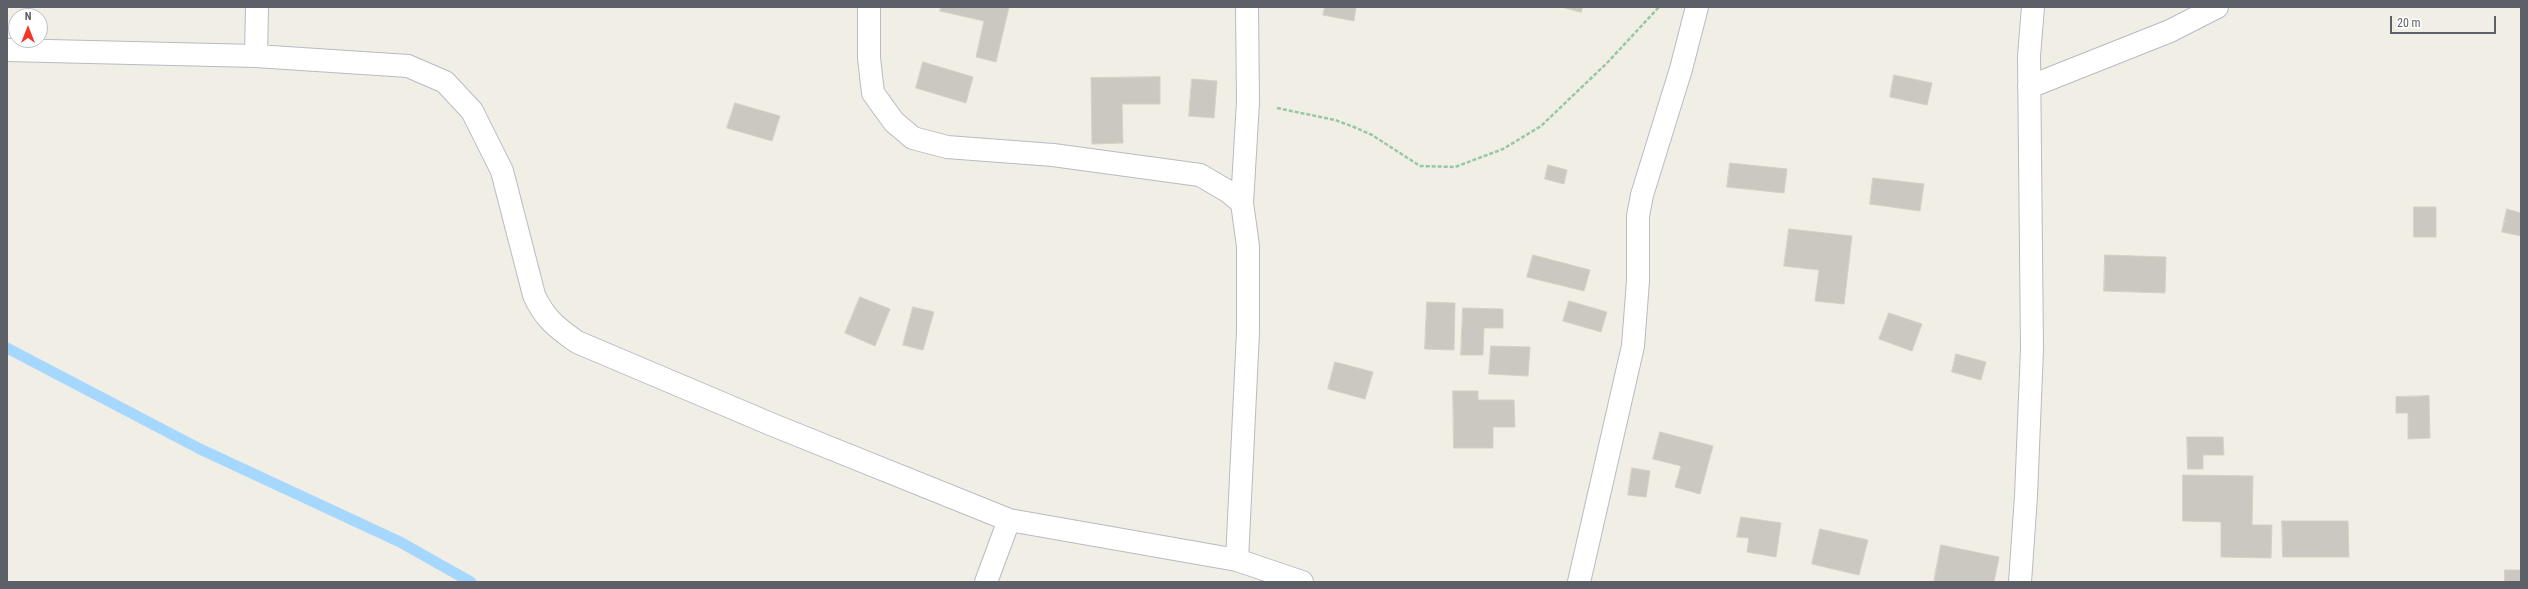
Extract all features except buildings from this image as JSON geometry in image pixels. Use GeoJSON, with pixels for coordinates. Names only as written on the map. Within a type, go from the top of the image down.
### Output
{"type":"FeatureCollection","features":[{"type":"Feature","properties":{"kind":"street"},"geometry":{"type":"LineString","coordinates":[[256,56],[257,7]]}},
{"type":"Feature","properties":{"kind":"street"},"geometry":{"type":"LineString","coordinates":[[869,7],[869,58],[873,93],[894,122],[913,138],[947,147],[1054,155],[1200,175],[1229,192],[1242,203]]}},
{"type":"Feature","properties":{"kind":"street"},"geometry":{"type":"LineString","coordinates":[[1237,560],[1248,317],[1248,246],[1242,203],[1248,102],[1247,7]]}},
{"type":"Feature","properties":{"kind":"street"},"geometry":{"type":"LineString","coordinates":[[1579,582],[1633,346],[1638,281],[1637,237],[1642,195],[1681,69],[1697,7]]}},
{"type":"Feature","properties":{"kind":"street"},"geometry":{"type":"LineString","coordinates":[[2020,582],[2026,496],[2032,349],[2029,87],[2033,7]]}},
{"type":"Feature","properties":{"kind":"street"},"geometry":{"type":"LineString","coordinates":[[2029,87],[2170,31],[2217,7]]}},
{"type":"Feature","properties":{"kind":"street"},"geometry":{"type":"LineString","coordinates":[[7,50],[256,56],[408,66],[445,82],[472,112],[502,171],[534,295],[541,312],[552,325],[577,342],[629,366],[1009,520],[1237,560],[1302,582]]}},
{"type":"Feature","properties":{"kind":"street"},"geometry":{"type":"LineString","coordinates":[[986,582],[1009,520]]}},
{"type":"Feature","properties":{"kind":"path"},"geometry":{"type":"LineString","coordinates":[[1248,102],[1335,120],[1372,136],[1420,166],[1437,168],[1455,167],[1502,149],[1541,126],[1607,63],[1659,7]]}},
{"type":"Feature","properties":{"kind":"waterway"},"geometry":{"type":"LineString","coordinates":[[7,348],[200,449],[400,542],[471,582]]}}]}
